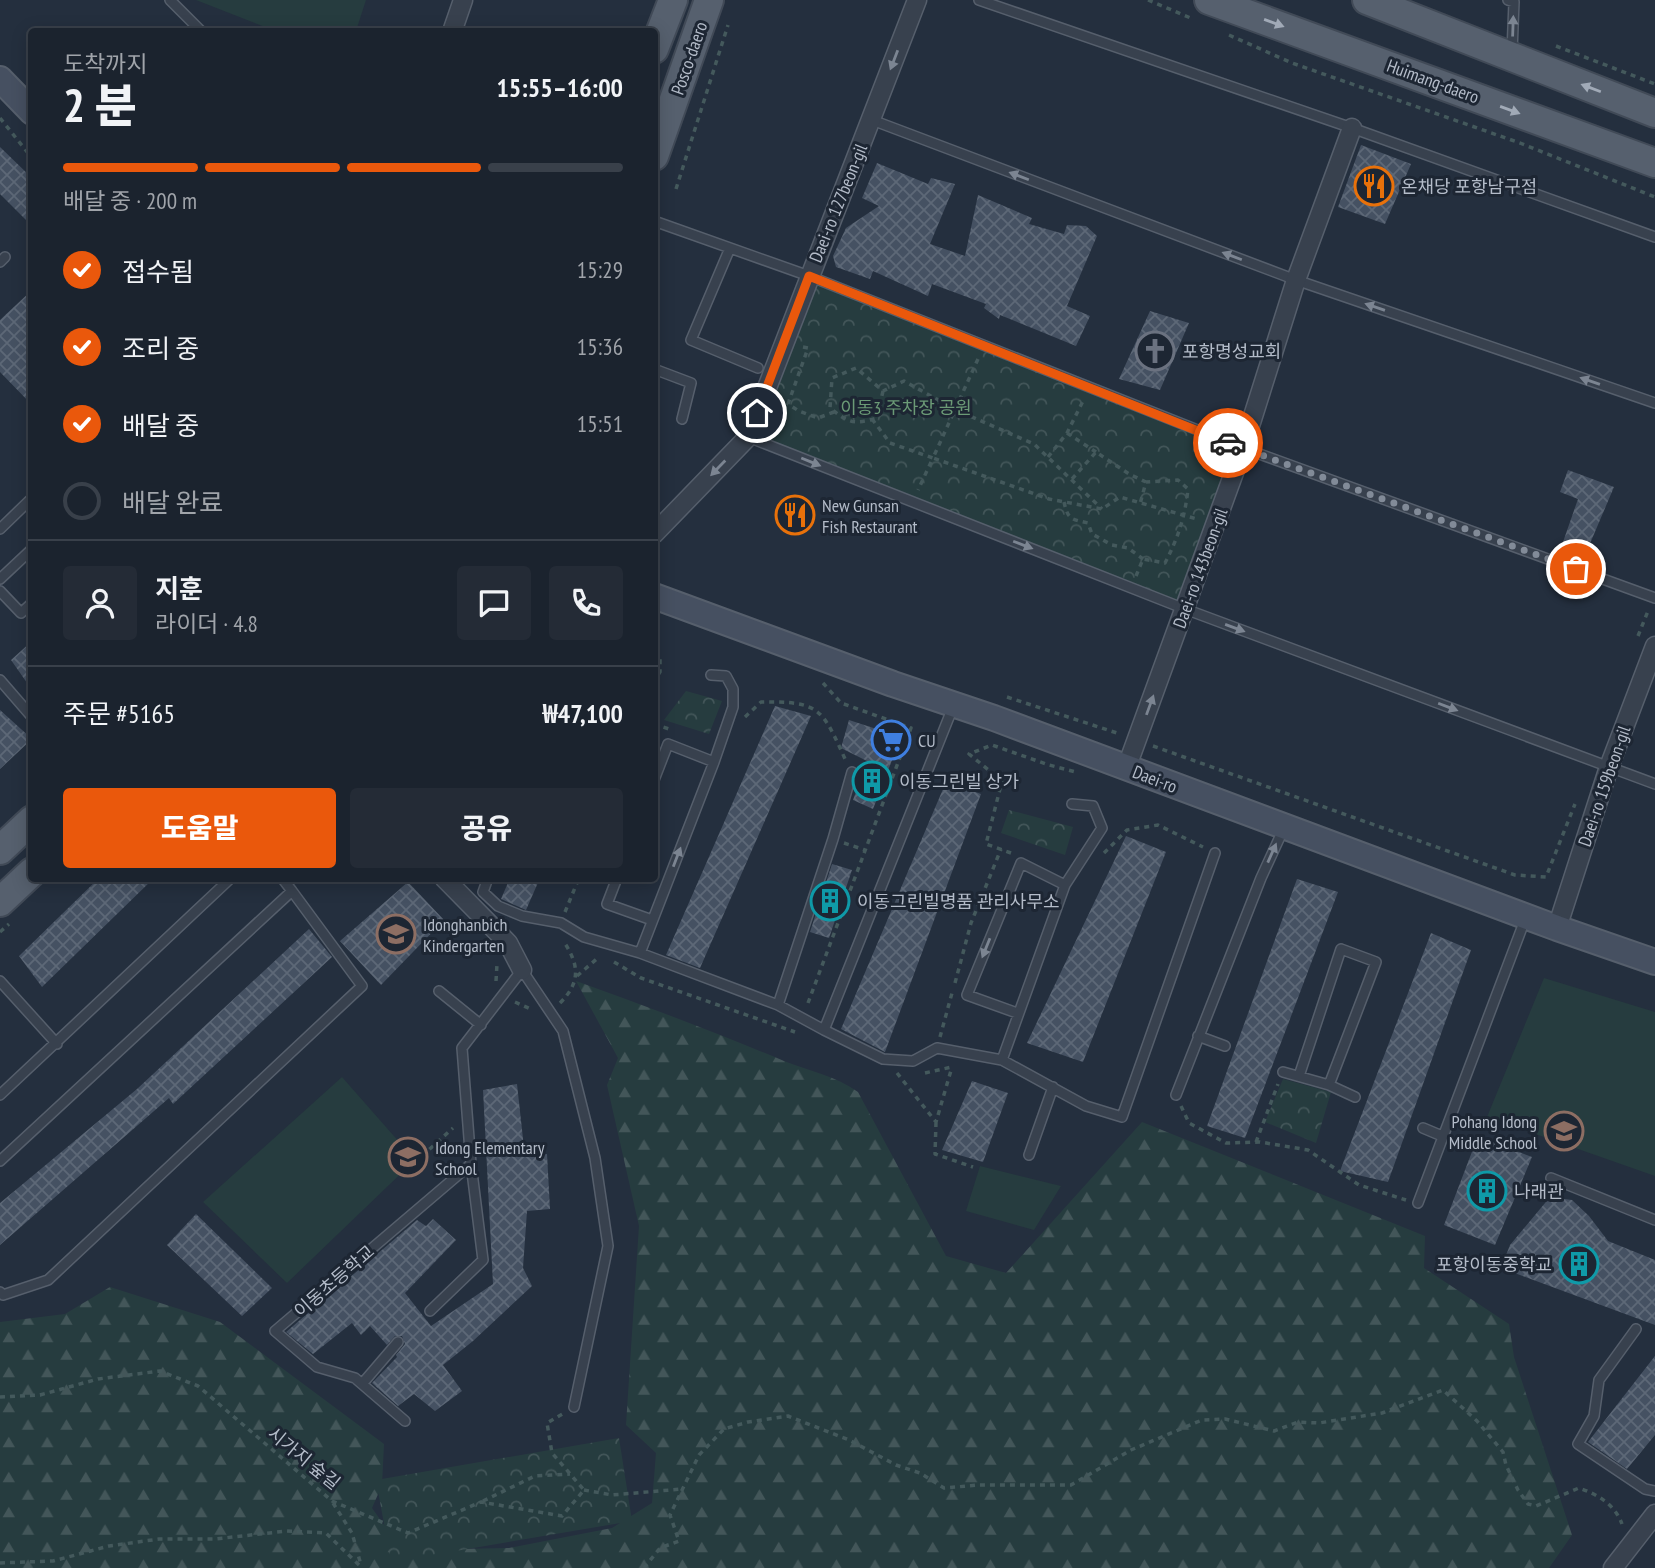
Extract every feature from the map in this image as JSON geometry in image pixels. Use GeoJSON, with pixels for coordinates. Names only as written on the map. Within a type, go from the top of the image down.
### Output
{"type":"FeatureCollection","features":[{"type":"Feature","properties":{"kind":"main road","name":"Posco-daero"},"geometry":{"type":"LineString","coordinates":[[658,39],[673,0]]}},
{"type":"Feature","properties":{"kind":"main road","name":"Posco-daero"},"geometry":{"type":"LineString","coordinates":[[658,145],[709,0]]}},
{"type":"Feature","properties":{"kind":"main road"},"geometry":{"type":"LineString","coordinates":[[1367,0],[1655,113]]}},
{"type":"Feature","properties":{"kind":"main road","name":"Huimang-daero"},"geometry":{"type":"LineString","coordinates":[[1207,12],[1655,163]]}},
{"type":"Feature","properties":{"kind":"main road"},"geometry":{"type":"LineString","coordinates":[[0,850],[28,824]]}},
{"type":"Feature","properties":{"kind":"main road"},"geometry":{"type":"LineString","coordinates":[[0,902],[28,876]]}},
{"type":"Feature","properties":{"kind":"street"},"geometry":{"type":"LineString","coordinates":[[453,28],[463,0]]}},
{"type":"Feature","properties":{"kind":"street","name":"Daei-ro 127beon-gil"},"geometry":{"type":"LineString","coordinates":[[658,530],[748,437],[917,0]]}},
{"type":"Feature","properties":{"kind":"street"},"geometry":{"type":"LineString","coordinates":[[0,79],[28,108]]}},
{"type":"Feature","properties":{"kind":"street","name":"Daei-ro 143beon-gil"},"geometry":{"type":"LineString","coordinates":[[1126,769],[1243,448],[1296,280],[1352,128]]}},
{"type":"Feature","properties":{"kind":"street","name":"Daei-ro"},"geometry":{"type":"LineString","coordinates":[[658,597],[1655,962]]}},
{"type":"Feature","properties":{"kind":"street","name":"Daei-ro 159beon-gil"},"geometry":{"type":"LineString","coordinates":[[1557,928],[1609,767],[1655,646]]}},
{"type":"Feature","properties":{"kind":"street"},"geometry":{"type":"LineString","coordinates":[[448,882],[508,943],[522,970]]}},
{"type":"Feature","properties":{"kind":"street"},"geometry":{"type":"LineString","coordinates":[[1613,1568],[1655,1514]]}},
{"type":"Feature","properties":{"kind":"lane"},"geometry":{"type":"LineString","coordinates":[[170,0],[198,28]]}},
{"type":"Feature","properties":{"kind":"lane"},"geometry":{"type":"LineString","coordinates":[[979,0],[1352,128],[1655,237]]}},
{"type":"Feature","properties":{"kind":"lane"},"geometry":{"type":"LineString","coordinates":[[1508,0],[1514,2],[1512,57]]}},
{"type":"Feature","properties":{"kind":"lane"},"geometry":{"type":"LineString","coordinates":[[872,120],[1296,280],[1655,403]]}},
{"type":"Feature","properties":{"kind":"lane"},"geometry":{"type":"LineString","coordinates":[[658,221],[809,276],[1243,448],[1655,598]]}},
{"type":"Feature","properties":{"kind":"lane"},"geometry":{"type":"LineString","coordinates":[[730,248],[691,340],[758,368]]}},
{"type":"Feature","properties":{"kind":"lane"},"geometry":{"type":"LineString","coordinates":[[658,371],[691,383],[682,419]]}},
{"type":"Feature","properties":{"kind":"lane"},"geometry":{"type":"LineString","coordinates":[[748,437],[1185,609],[1655,783]]}},
{"type":"Feature","properties":{"kind":"lane"},"geometry":{"type":"LineString","coordinates":[[0,529],[28,502]]}},
{"type":"Feature","properties":{"kind":"lane"},"geometry":{"type":"LineString","coordinates":[[0,579],[28,553]]}},
{"type":"Feature","properties":{"kind":"lane"},"geometry":{"type":"LineString","coordinates":[[0,591],[21,613],[28,607]]}},
{"type":"Feature","properties":{"kind":"lane"},"geometry":{"type":"LineString","coordinates":[[639,953],[733,707],[733,689],[726,676],[711,675]]}},
{"type":"Feature","properties":{"kind":"lane"},"geometry":{"type":"LineString","coordinates":[[0,680],[28,712]]}},
{"type":"Feature","properties":{"kind":"lane"},"geometry":{"type":"LineString","coordinates":[[824,1030],[955,704]]}},
{"type":"Feature","properties":{"kind":"lane"},"geometry":{"type":"LineString","coordinates":[[658,770],[668,744],[714,762]]}},
{"type":"Feature","properties":{"kind":"lane"},"geometry":{"type":"LineString","coordinates":[[778,1004],[833,839],[852,772]]}},
{"type":"Feature","properties":{"kind":"lane"},"geometry":{"type":"LineString","coordinates":[[1002,1060],[1065,885],[1102,828],[1093,806],[1072,804]]}},
{"type":"Feature","properties":{"kind":"lane"},"geometry":{"type":"LineString","coordinates":[[1176,1095],[1261,878],[1284,828]]}},
{"type":"Feature","properties":{"kind":"lane"},"geometry":{"type":"LineString","coordinates":[[487,882],[483,892],[498,906],[522,916],[561,923],[584,937],[639,953],[778,1004],[883,1059],[913,1061],[937,1048],[1002,1060],[1086,1107],[1122,1117],[1214,853]]}},
{"type":"Feature","properties":{"kind":"lane"},"geometry":{"type":"LineString","coordinates":[[1017,1013],[967,995],[1021,863],[1065,885]]}},
{"type":"Feature","properties":{"kind":"lane"},"geometry":{"type":"LineString","coordinates":[[0,1095],[227,882]]}},
{"type":"Feature","properties":{"kind":"lane"},"geometry":{"type":"LineString","coordinates":[[0,1292],[3,1295],[47,1280],[362,986],[285,882]]}},
{"type":"Feature","properties":{"kind":"lane"},"geometry":{"type":"LineString","coordinates":[[615,882],[607,904],[652,920]]}},
{"type":"Feature","properties":{"kind":"lane"},"geometry":{"type":"LineString","coordinates":[[0,1161],[292,891]]}},
{"type":"Feature","properties":{"kind":"lane"},"geometry":{"type":"LineString","coordinates":[[1418,1203],[1526,915]]}},
{"type":"Feature","properties":{"kind":"lane"},"geometry":{"type":"LineString","coordinates":[[1299,1076],[1341,949],[1376,962],[1329,1085]]}},
{"type":"Feature","properties":{"kind":"lane"},"geometry":{"type":"LineString","coordinates":[[430,1311],[483,1260],[471,1164],[462,1048],[522,970],[563,1031],[595,1158],[608,1245],[575,1407]]}},
{"type":"Feature","properties":{"kind":"lane"},"geometry":{"type":"LineString","coordinates":[[0,981],[57,1044]]}},
{"type":"Feature","properties":{"kind":"lane"},"geometry":{"type":"LineString","coordinates":[[439,991],[481,1025]]}},
{"type":"Feature","properties":{"kind":"lane"},"geometry":{"type":"LineString","coordinates":[[1198,1035],[1225,1046]]}},
{"type":"Feature","properties":{"kind":"lane"},"geometry":{"type":"LineString","coordinates":[[1283,1072],[1329,1085],[1354,1097]]}},
{"type":"Feature","properties":{"kind":"lane"},"geometry":{"type":"LineString","coordinates":[[1030,1155],[1053,1087]]}},
{"type":"Feature","properties":{"kind":"lane"},"geometry":{"type":"LineString","coordinates":[[1423,1128],[1442,1136]]}},
{"type":"Feature","properties":{"kind":"lane","name":"이동초등학교"},"geometry":{"type":"LineString","coordinates":[[405,1421],[355,1378],[317,1367],[275,1331],[471,1164]]}},
{"type":"Feature","properties":{"kind":"lane"},"geometry":{"type":"LineString","coordinates":[[1551,1178],[1655,1220]]}},
{"type":"Feature","properties":{"kind":"lane"},"geometry":{"type":"LineString","coordinates":[[1636,1329],[1599,1380],[1594,1416],[1578,1444],[1644,1489],[1655,1491]]}},
{"type":"Feature","properties":{"kind":"lane"},"geometry":{"type":"LineString","coordinates":[[362,1384],[398,1342]]}},
{"type":"Feature","properties":{"kind":"path"},"geometry":{"type":"LineString","coordinates":[[1148,0],[1207,12]]}},
{"type":"Feature","properties":{"kind":"path"},"geometry":{"type":"LineString","coordinates":[[676,189],[729,22]]}},
{"type":"Feature","properties":{"kind":"path"},"geometry":{"type":"LineString","coordinates":[[1229,35],[1292,63],[1520,143],[1655,197]]}},
{"type":"Feature","properties":{"kind":"path"},"geometry":{"type":"LineString","coordinates":[[0,118],[28,153]]}},
{"type":"Feature","properties":{"kind":"path"},"geometry":{"type":"LineString","coordinates":[[783,343],[808,348],[788,404],[818,418],[835,411]]}},
{"type":"Feature","properties":{"kind":"path"},"geometry":{"type":"LineString","coordinates":[[913,502],[984,346]]}},
{"type":"Feature","properties":{"kind":"path"},"geometry":{"type":"LineString","coordinates":[[856,368],[883,391],[877,418],[858,424],[844,419],[830,408],[832,378],[856,368]]}},
{"type":"Feature","properties":{"kind":"path"},"geometry":{"type":"LineString","coordinates":[[883,391],[904,381],[956,410],[1034,444],[1102,509]]}},
{"type":"Feature","properties":{"kind":"path"},"geometry":{"type":"LineString","coordinates":[[1048,457],[1067,433],[1089,387]]}},
{"type":"Feature","properties":{"kind":"path"},"geometry":{"type":"LineString","coordinates":[[872,419],[890,443],[1049,499],[1102,509],[1120,497],[1195,518]]}},
{"type":"Feature","properties":{"kind":"path"},"geometry":{"type":"LineString","coordinates":[[1064,502],[1067,516],[1088,523],[1092,534],[1112,545],[1128,548],[1143,559],[1166,563],[1177,542],[1185,516],[1188,489],[1178,480],[1146,482],[1129,474],[1067,433]]}},
{"type":"Feature","properties":{"kind":"path"},"geometry":{"type":"LineString","coordinates":[[1072,479],[1096,452]]}},
{"type":"Feature","properties":{"kind":"path"},"geometry":{"type":"LineString","coordinates":[[1139,504],[1146,482]]}},
{"type":"Feature","properties":{"kind":"path"},"geometry":{"type":"LineString","coordinates":[[1132,588],[1143,559]]}},
{"type":"Feature","properties":{"kind":"path"},"geometry":{"type":"LineString","coordinates":[[658,655],[658,676]]}},
{"type":"Feature","properties":{"kind":"path"},"geometry":{"type":"LineString","coordinates":[[808,1003],[911,728],[841,703],[824,684],[810,679]]}},
{"type":"Feature","properties":{"kind":"path"},"geometry":{"type":"LineString","coordinates":[[1001,695],[1137,740],[1515,875],[1546,877],[1577,800]]}},
{"type":"Feature","properties":{"kind":"path"},"geometry":{"type":"LineString","coordinates":[[726,726],[745,717],[761,702],[790,701],[809,705],[829,723],[852,772]]}},
{"type":"Feature","properties":{"kind":"path"},"geometry":{"type":"LineString","coordinates":[[969,754],[1002,781],[986,844],[1013,853]]}},
{"type":"Feature","properties":{"kind":"path"},"geometry":{"type":"LineString","coordinates":[[1074,870],[1107,851],[1127,830],[1158,825],[1214,853]]}},
{"type":"Feature","properties":{"kind":"path"},"geometry":{"type":"LineString","coordinates":[[833,839],[865,850]]}},
{"type":"Feature","properties":{"kind":"path"},"geometry":{"type":"LineString","coordinates":[[937,1048],[971,923],[1001,849]]}},
{"type":"Feature","properties":{"kind":"path"},"geometry":{"type":"LineString","coordinates":[[561,923],[577,882]]}},
{"type":"Feature","properties":{"kind":"path"},"geometry":{"type":"LineString","coordinates":[[577,976],[602,954]]}},
{"type":"Feature","properties":{"kind":"path"},"geometry":{"type":"LineString","coordinates":[[610,959],[641,978],[802,1034]]}},
{"type":"Feature","properties":{"kind":"path"},"geometry":{"type":"LineString","coordinates":[[952,1067],[936,1122],[934,1154],[973,1167]]}},
{"type":"Feature","properties":{"kind":"path"},"geometry":{"type":"LineString","coordinates":[[896,1071],[936,1122]]}},
{"type":"Feature","properties":{"kind":"path"},"geometry":{"type":"LineString","coordinates":[[1256,1142],[1283,1072]]}},
{"type":"Feature","properties":{"kind":"path"},"geometry":{"type":"LineString","coordinates":[[1176,1095],[1189,1123],[1226,1143],[1256,1142],[1308,1150],[1359,1185],[1418,1203]]}},
{"type":"Feature","properties":{"kind":"path"},"geometry":{"type":"LineString","coordinates":[[422,1156],[458,1124],[468,1124]]}},
{"type":"Feature","properties":{"kind":"path","name":"시가지 숲길"},"geometry":{"type":"LineString","coordinates":[[0,1397],[40,1395],[98,1379],[160,1371],[198,1386],[332,1501],[408,1533],[535,1476],[570,1474]]}},
{"type":"Feature","properties":{"kind":"path"},"geometry":{"type":"LineString","coordinates":[[644,1568],[660,1548],[679,1541],[670,1515],[699,1455],[724,1429],[788,1416],[849,1440],[896,1465],[920,1473],[944,1488],[979,1485],[1070,1485],[1130,1450],[1202,1420],[1225,1419],[1274,1431],[1298,1422],[1319,1423],[1382,1413],[1443,1390],[1477,1421],[1503,1452],[1518,1490],[1528,1504],[1536,1506],[1579,1488],[1599,1494],[1619,1515],[1622,1525],[1632,1520]]}},
{"type":"Feature","properties":{"kind":"path"},"geometry":{"type":"LineString","coordinates":[[575,1407],[547,1423],[552,1453],[584,1490],[612,1495],[683,1489]]}},
{"type":"Feature","properties":{"kind":"path"},"geometry":{"type":"LineString","coordinates":[[481,1502],[562,1516],[584,1490]]}},
{"type":"Feature","properties":{"kind":"path"},"geometry":{"type":"LineString","coordinates":[[332,1501],[352,1533],[362,1568]]}},
{"type":"Feature","properties":{"kind":"path"},"geometry":{"type":"LineString","coordinates":[[0,1563],[53,1561],[109,1546],[159,1539],[215,1539],[287,1531],[326,1532],[362,1568]]}},
{"type":"Feature","properties":{"kind":"green space"},"geometry":{"type":"Polygon","coordinates":[[[196,0],[366,0],[357,28],[267,28],[196,0]]]}},
{"type":"Feature","properties":{"kind":"green space","name":"이동3 주차장 공원"},"geometry":{"type":"Polygon","coordinates":[[[809,276],[1243,448],[1185,609],[748,437],[809,276]]]}},
{"type":"Feature","properties":{"kind":"green space"},"geometry":{"type":"Polygon","coordinates":[[[686,691],[722,701],[709,734],[664,720],[686,691]]]}},
{"type":"Feature","properties":{"kind":"green space"},"geometry":{"type":"Polygon","coordinates":[[[1009,810],[1073,827],[1065,855],[1001,833],[1009,810]]]}},
{"type":"Feature","properties":{"kind":"green space"},"geometry":{"type":"Polygon","coordinates":[[[1544,978],[1655,1012],[1655,1176],[1487,1117],[1544,978]]]}},
{"type":"Feature","properties":{"kind":"green space"},"geometry":{"type":"Polygon","coordinates":[[[576,981],[850,1086],[858,1092],[946,1256],[1006,1273],[1142,1122],[1425,1236],[1424,1268],[1509,1324],[1514,1357],[1572,1535],[1549,1568],[0,1568],[0,1322],[65,1314],[110,1287],[220,1322],[384,1444],[382,1485],[372,1508],[402,1550],[509,1548],[612,1528],[652,1503],[656,1453],[626,1425],[639,1226],[607,1085],[618,1058],[576,981]]]}},
{"type":"Feature","properties":{"kind":"green space"},"geometry":{"type":"Polygon","coordinates":[[[342,1077],[415,1160],[287,1283],[203,1202],[342,1077]]]}},
{"type":"Feature","properties":{"kind":"green space"},"geometry":{"type":"Polygon","coordinates":[[[1283,1079],[1331,1092],[1316,1143],[1265,1122],[1283,1079]]]}},
{"type":"Feature","properties":{"kind":"green space"},"geometry":{"type":"Polygon","coordinates":[[[980,1166],[1061,1186],[1034,1230],[966,1211],[980,1166]]]}},
{"type":"Feature","properties":{"kind":"green space"},"geometry":{"type":"Polygon","coordinates":[[[619,1438],[632,1521],[391,1562],[376,1480],[619,1438]]]}},
{"type":"Feature","properties":{"kind":"building","name":"온채당 포항남구점"},"geometry":{"type":"Polygon","coordinates":[[[1361,145],[1411,164],[1385,224],[1338,207],[1361,145]]]}},
{"type":"Feature","properties":{"kind":"building"},"geometry":{"type":"Polygon","coordinates":[[[0,147],[28,174],[28,222],[0,194],[0,147]]]}},
{"type":"Feature","properties":{"kind":"building"},"geometry":{"type":"Polygon","coordinates":[[[877,163],[928,184],[931,178],[955,184],[930,244],[965,256],[978,195],[1032,218],[1029,224],[1064,234],[1067,225],[1086,226],[1097,236],[1067,306],[1090,316],[1076,346],[1000,315],[999,319],[984,308],[986,304],[932,284],[928,296],[873,271],[870,279],[836,267],[833,256],[846,228],[879,206],[862,198],[877,163]]]}},
{"type":"Feature","properties":{"kind":"building"},"geometry":{"type":"Polygon","coordinates":[[[28,294],[28,401],[0,372],[0,320],[28,294]]]}},
{"type":"Feature","properties":{"kind":"building","name":"포항명성교회"},"geometry":{"type":"Polygon","coordinates":[[[1150,311],[1189,323],[1160,390],[1119,379],[1150,311]]]}},
{"type":"Feature","properties":{"kind":"building"},"geometry":{"type":"Polygon","coordinates":[[[1568,470],[1614,487],[1586,553],[1563,542],[1578,499],[1560,492],[1568,470]]]}},
{"type":"Feature","properties":{"kind":"building"},"geometry":{"type":"Polygon","coordinates":[[[28,645],[28,684],[11,660],[28,645]]]}},
{"type":"Feature","properties":{"kind":"building"},"geometry":{"type":"Polygon","coordinates":[[[775,706],[811,716],[700,968],[666,955],[775,706]]]}},
{"type":"Feature","properties":{"kind":"building"},"geometry":{"type":"Polygon","coordinates":[[[0,710],[28,735],[28,743],[0,769],[0,710]]]}},
{"type":"Feature","properties":{"kind":"building","name":"이동그린빌 상가"},"geometry":{"type":"Polygon","coordinates":[[[849,720],[901,737],[873,809],[853,800],[867,761],[841,748],[849,720]]]}},
{"type":"Feature","properties":{"kind":"building"},"geometry":{"type":"Polygon","coordinates":[[[946,782],[981,794],[885,1052],[841,1029],[946,782]]]}},
{"type":"Feature","properties":{"kind":"building"},"geometry":{"type":"Polygon","coordinates":[[[1126,836],[1166,852],[1083,1062],[1027,1043],[1126,836]]]}},
{"type":"Feature","properties":{"kind":"building","name":"이동그린빌명품 관리사무소"},"geometry":{"type":"Polygon","coordinates":[[[832,864],[852,870],[829,938],[810,932],[832,864]]]}},
{"type":"Feature","properties":{"kind":"building"},"geometry":{"type":"Polygon","coordinates":[[[1297,879],[1338,892],[1245,1138],[1207,1126],[1297,879]]]}},
{"type":"Feature","properties":{"kind":"building"},"geometry":{"type":"Polygon","coordinates":[[[95,882],[150,882],[42,987],[19,956],[95,882]]]}},
{"type":"Feature","properties":{"kind":"building","name":"Idonghanbich Kindergarten"},"geometry":{"type":"Polygon","coordinates":[[[408,882],[444,920],[381,985],[340,941],[408,882]]]}},
{"type":"Feature","properties":{"kind":"building"},"geometry":{"type":"Polygon","coordinates":[[[508,882],[538,882],[526,910],[501,899],[508,882]]]}},
{"type":"Feature","properties":{"kind":"building"},"geometry":{"type":"Polygon","coordinates":[[[309,929],[332,957],[173,1104],[169,1098],[0,1245],[0,1203],[137,1089],[309,929]]]}},
{"type":"Feature","properties":{"kind":"building"},"geometry":{"type":"Polygon","coordinates":[[[1431,933],[1471,950],[1388,1182],[1340,1171],[1431,933]]]}},
{"type":"Feature","properties":{"kind":"building"},"geometry":{"type":"Polygon","coordinates":[[[972,1081],[1008,1093],[983,1162],[942,1150],[972,1081]]]}},
{"type":"Feature","properties":{"kind":"building"},"geometry":{"type":"Polygon","coordinates":[[[517,1084],[525,1157],[547,1154],[550,1209],[527,1211],[523,1268],[532,1286],[443,1365],[462,1391],[435,1411],[414,1394],[398,1406],[372,1383],[397,1357],[405,1344],[402,1336],[395,1336],[387,1345],[370,1326],[361,1335],[352,1323],[313,1354],[286,1332],[417,1220],[426,1226],[433,1219],[456,1240],[405,1293],[431,1326],[493,1284],[483,1090],[517,1084]]]}},
{"type":"Feature","properties":{"kind":"building","name":"나래관"},"geometry":{"type":"Polygon","coordinates":[[[1478,1136],[1532,1157],[1495,1245],[1444,1225],[1478,1136]]]}},
{"type":"Feature","properties":{"kind":"building","name":"포항이동중학교"},"geometry":{"type":"Polygon","coordinates":[[[1550,1197],[1572,1200],[1589,1216],[1608,1241],[1655,1260],[1655,1325],[1501,1268],[1510,1245],[1550,1197]]]}},
{"type":"Feature","properties":{"kind":"building"},"geometry":{"type":"Polygon","coordinates":[[[196,1214],[272,1288],[242,1316],[167,1245],[196,1214]]]}},
{"type":"Feature","properties":{"kind":"building"},"geometry":{"type":"Polygon","coordinates":[[[1655,1356],[1655,1435],[1627,1469],[1588,1442],[1655,1356]]]}},
{"type":"Feature","properties":{"kind":"way so far"},"geometry":{"type":"LineString","coordinates":[[1228,443],[1576,569]]}},
{"type":"Feature","properties":{"kind":"place","name":"온채당 포항남구점"},"geometry":{"type":"Point","coordinates":[1374,186]}},
{"type":"Feature","properties":{"kind":"place","name":"포항명성교회"},"geometry":{"type":"Point","coordinates":[1155,351]}},
{"type":"Feature","properties":{"kind":"place","name":"New Gunsan Fish Restaurant"},"geometry":{"type":"Point","coordinates":[795,515]}},
{"type":"Feature","properties":{"kind":"place","name":"CU"},"geometry":{"type":"Point","coordinates":[891,740]}},
{"type":"Feature","properties":{"kind":"place","name":"이동그린빌 상가"},"geometry":{"type":"Point","coordinates":[872,781]}},
{"type":"Feature","properties":{"kind":"place","name":"이동그린빌명품 관리사무소"},"geometry":{"type":"Point","coordinates":[830,901]}},
{"type":"Feature","properties":{"kind":"place","name":"Idonghanbich Kindergarten"},"geometry":{"type":"Point","coordinates":[396,934]}},
{"type":"Feature","properties":{"kind":"place","name":"Pohang Idong Middle School"},"geometry":{"type":"Point","coordinates":[1564,1131]}},
{"type":"Feature","properties":{"kind":"place","name":"Idong Elementary School"},"geometry":{"type":"Point","coordinates":[408,1157]}},
{"type":"Feature","properties":{"kind":"place","name":"나래관"},"geometry":{"type":"Point","coordinates":[1487,1191]}},
{"type":"Feature","properties":{"kind":"place","name":"포항이동중학교"},"geometry":{"type":"Point","coordinates":[1579,1264]}},
{"type":"Feature","properties":{"kind":"route"},"geometry":{"type":"LineString","coordinates":[[757,413],[809,276],[1228,443]]}}]}
